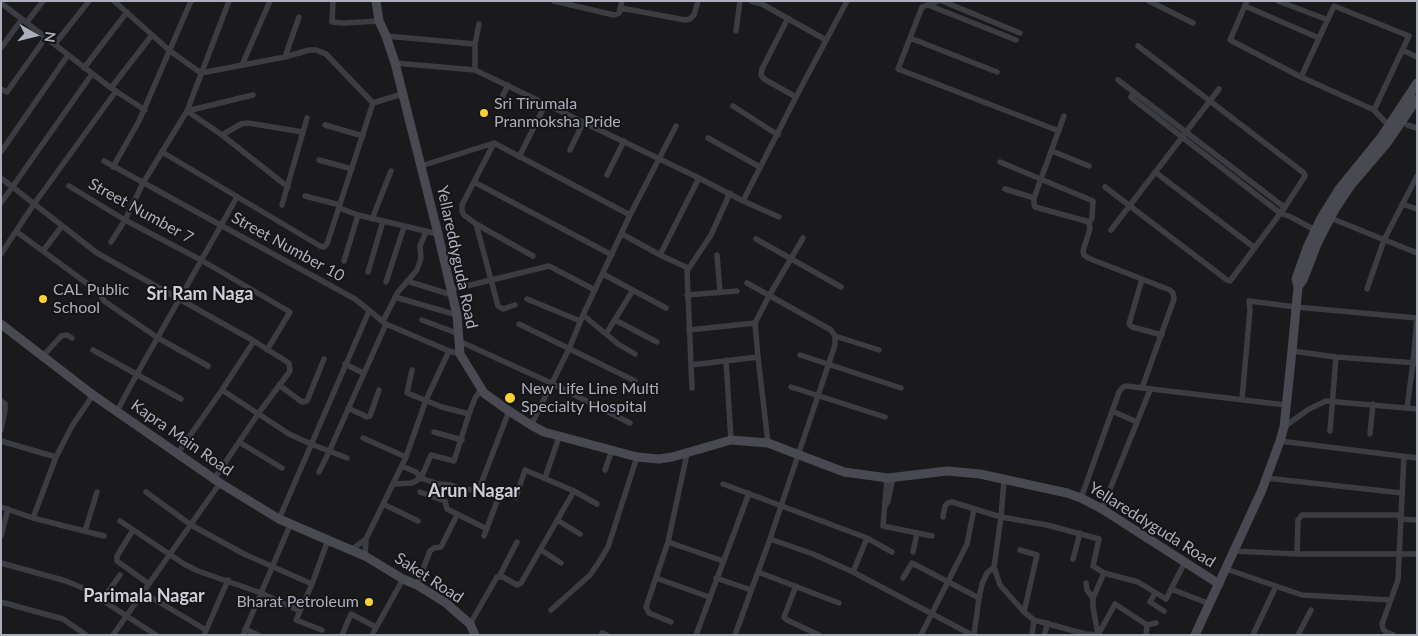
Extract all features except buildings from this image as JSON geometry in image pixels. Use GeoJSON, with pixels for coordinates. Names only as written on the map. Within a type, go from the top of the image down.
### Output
{"type":"FeatureCollection","features":[{"type":"Feature","properties":{"kind":"street"},"geometry":{"type":"LineString","coordinates":[[1,48],[43,1]]}},
{"type":"Feature","properties":{"kind":"street"},"geometry":{"type":"LineString","coordinates":[[55,44],[89,1]]}},
{"type":"Feature","properties":{"kind":"street"},"geometry":{"type":"LineString","coordinates":[[114,1],[170,51],[201,73],[215,72],[316,50],[326,54],[374,103]]}},
{"type":"Feature","properties":{"kind":"street"},"geometry":{"type":"LineString","coordinates":[[114,167],[145,110],[192,1]]}},
{"type":"Feature","properties":{"kind":"street"},"geometry":{"type":"LineString","coordinates":[[110,242],[125,220],[143,183],[188,110],[229,1]]}},
{"type":"Feature","properties":{"kind":"street"},"geometry":{"type":"LineString","coordinates":[[242,65],[270,1]]}},
{"type":"Feature","properties":{"kind":"street"},"geometry":{"type":"LineString","coordinates":[[333,1],[332,22],[379,21]]}},
{"type":"Feature","properties":{"kind":"street","name":"Yellareddyguda Road"},"geometry":{"type":"LineString","coordinates":[[376,1],[379,21],[395,63],[451,293],[458,314],[460,354],[484,394],[531,426],[559,437],[637,457],[659,459],[672,457],[732,440],[768,443],[844,472],[890,478],[947,471],[980,474],[1067,492],[1102,509],[1219,584]]}},
{"type":"Feature","properties":{"kind":"street"},"geometry":{"type":"LineString","coordinates":[[554,1],[614,14],[619,13],[621,5],[685,20],[690,19],[694,15],[698,1]]}},
{"type":"Feature","properties":{"kind":"street"},"geometry":{"type":"LineString","coordinates":[[736,31],[740,1]]}},
{"type":"Feature","properties":{"kind":"street"},"geometry":{"type":"LineString","coordinates":[[751,1],[762,4],[826,40]]}},
{"type":"Feature","properties":{"kind":"street"},"geometry":{"type":"LineString","coordinates":[[743,201],[847,1]]}},
{"type":"Feature","properties":{"kind":"street"},"geometry":{"type":"LineString","coordinates":[[938,1],[922,7],[898,69],[1059,131]]}},
{"type":"Feature","properties":{"kind":"street"},"geometry":{"type":"LineString","coordinates":[[942,1],[1020,33]]}},
{"type":"Feature","properties":{"kind":"street"},"geometry":{"type":"LineString","coordinates":[[1149,1],[1193,23]]}},
{"type":"Feature","properties":{"kind":"street"},"geometry":{"type":"LineString","coordinates":[[1278,1],[1328,20]]}},
{"type":"Feature","properties":{"kind":"street"},"geometry":{"type":"LineString","coordinates":[[1,3],[113,90],[145,110]]}},
{"type":"Feature","properties":{"kind":"street"},"geometry":{"type":"LineString","coordinates":[[1320,38],[1246,4],[1230,40],[1302,77],[1374,110],[1392,128]]}},
{"type":"Feature","properties":{"kind":"street"},"geometry":{"type":"LineString","coordinates":[[1302,77],[1335,4],[1408,36],[1374,110]]}},
{"type":"Feature","properties":{"kind":"street"},"geometry":{"type":"LineString","coordinates":[[928,5],[1016,40]]}},
{"type":"Feature","properties":{"kind":"street"},"geometry":{"type":"LineString","coordinates":[[84,68],[126,12]]}},
{"type":"Feature","properties":{"kind":"street"},"geometry":{"type":"LineString","coordinates":[[285,58],[299,17]]}},
{"type":"Feature","properties":{"kind":"street"},"geometry":{"type":"LineString","coordinates":[[788,18],[762,69],[761,75],[764,79],[796,97]]}},
{"type":"Feature","properties":{"kind":"street"},"geometry":{"type":"LineString","coordinates":[[475,70],[479,24]]}},
{"type":"Feature","properties":{"kind":"street"},"geometry":{"type":"LineString","coordinates":[[997,33],[1000,25]]}},
{"type":"Feature","properties":{"kind":"street"},"geometry":{"type":"LineString","coordinates":[[1,254],[152,35]]}},
{"type":"Feature","properties":{"kind":"street"},"geometry":{"type":"LineString","coordinates":[[386,36],[476,44]]}},
{"type":"Feature","properties":{"kind":"street"},"geometry":{"type":"LineString","coordinates":[[1,89],[7,92],[46,37]]}},
{"type":"Feature","properties":{"kind":"street"},"geometry":{"type":"LineString","coordinates":[[910,38],[997,72]]}},
{"type":"Feature","properties":{"kind":"street"},"geometry":{"type":"LineString","coordinates":[[1105,187],[1230,281],[1304,179],[1304,173],[1138,46]]}},
{"type":"Feature","properties":{"kind":"street"},"geometry":{"type":"LineString","coordinates":[[1402,50],[1417,58]]}},
{"type":"Feature","properties":{"kind":"street"},"geometry":{"type":"LineString","coordinates":[[1,152],[68,55]]}},
{"type":"Feature","properties":{"kind":"street"},"geometry":{"type":"LineString","coordinates":[[395,63],[475,70],[779,217]]}},
{"type":"Feature","properties":{"kind":"street"},"geometry":{"type":"LineString","coordinates":[[1,203],[92,74]]}},
{"type":"Feature","properties":{"kind":"street"},"geometry":{"type":"LineString","coordinates":[[1118,80],[1280,213],[1315,230]]}},
{"type":"Feature","properties":{"kind":"street"},"geometry":{"type":"LineString","coordinates":[[1392,128],[1417,83]]}},
{"type":"Feature","properties":{"kind":"street"},"geometry":{"type":"LineString","coordinates":[[500,102],[508,85]]}},
{"type":"Feature","properties":{"kind":"street"},"geometry":{"type":"LineString","coordinates":[[1111,230],[1219,88]]}},
{"type":"Feature","properties":{"kind":"street"},"geometry":{"type":"LineString","coordinates":[[374,103],[402,94]]}},
{"type":"Feature","properties":{"kind":"street"},"geometry":{"type":"LineString","coordinates":[[188,110],[253,95]]}},
{"type":"Feature","properties":{"kind":"street"},"geometry":{"type":"LineString","coordinates":[[1298,287],[1303,280],[1327,216],[1347,178],[1417,99]]}},
{"type":"Feature","properties":{"kind":"street"},"geometry":{"type":"LineString","coordinates":[[162,152],[324,247],[327,244],[374,103]]}},
{"type":"Feature","properties":{"kind":"street"},"geometry":{"type":"LineString","coordinates":[[519,157],[546,103]]}},
{"type":"Feature","properties":{"kind":"street"},"geometry":{"type":"LineString","coordinates":[[733,106],[778,135]]}},
{"type":"Feature","properties":{"kind":"street"},"geometry":{"type":"LineString","coordinates":[[188,110],[288,187]]}},
{"type":"Feature","properties":{"kind":"street"},"geometry":{"type":"LineString","coordinates":[[1064,116],[1034,198],[1035,207],[1089,223]]}},
{"type":"Feature","properties":{"kind":"street"},"geometry":{"type":"LineString","coordinates":[[282,205],[307,118]]}},
{"type":"Feature","properties":{"kind":"street"},"geometry":{"type":"LineString","coordinates":[[570,150],[584,122]]}},
{"type":"Feature","properties":{"kind":"street"},"geometry":{"type":"LineString","coordinates":[[222,135],[241,124],[248,123],[303,132]]}},
{"type":"Feature","properties":{"kind":"street"},"geometry":{"type":"LineString","coordinates":[[325,125],[362,136]]}},
{"type":"Feature","properties":{"kind":"street"},"geometry":{"type":"LineString","coordinates":[[1407,125],[1417,128]]}},
{"type":"Feature","properties":{"kind":"street"},"geometry":{"type":"LineString","coordinates":[[531,426],[569,349],[580,321],[630,216],[676,126]]}},
{"type":"Feature","properties":{"kind":"street"},"geometry":{"type":"LineString","coordinates":[[1184,135],[1284,207],[1291,217]]}},
{"type":"Feature","properties":{"kind":"street"},"geometry":{"type":"LineString","coordinates":[[708,138],[760,167]]}},
{"type":"Feature","properties":{"kind":"street"},"geometry":{"type":"LineString","coordinates":[[607,175],[624,141]]}},
{"type":"Feature","properties":{"kind":"street"},"geometry":{"type":"LineString","coordinates":[[421,166],[494,143],[630,216]]}},
{"type":"Feature","properties":{"kind":"street"},"geometry":{"type":"LineString","coordinates":[[494,143],[462,205],[462,210],[464,215],[476,224],[533,256]]}},
{"type":"Feature","properties":{"kind":"street"},"geometry":{"type":"LineString","coordinates":[[1052,151],[1089,166]]}},
{"type":"Feature","properties":{"kind":"street"},"geometry":{"type":"LineString","coordinates":[[319,160],[352,169]]}},
{"type":"Feature","properties":{"kind":"street","name":"Street Number 10"},"geometry":{"type":"LineString","coordinates":[[104,161],[355,300],[384,323],[460,354]]}},
{"type":"Feature","properties":{"kind":"street"},"geometry":{"type":"LineString","coordinates":[[1000,162],[1093,201],[1092,218],[1089,223],[1090,229],[1083,251],[1084,255],[1170,290],[1173,293],[1174,299],[1142,388]]}},
{"type":"Feature","properties":{"kind":"street"},"geometry":{"type":"LineString","coordinates":[[372,219],[391,171]]}},
{"type":"Feature","properties":{"kind":"street"},"geometry":{"type":"LineString","coordinates":[[1155,172],[1255,248]]}},
{"type":"Feature","properties":{"kind":"street"},"geometry":{"type":"LineString","coordinates":[[1367,288],[1384,240],[1417,176]]}},
{"type":"Feature","properties":{"kind":"street"},"geometry":{"type":"LineString","coordinates":[[1,178],[97,253],[254,341],[289,363],[291,367],[239,442],[191,525],[168,555],[114,635]]}},
{"type":"Feature","properties":{"kind":"street"},"geometry":{"type":"LineString","coordinates":[[660,255],[699,178]]}},
{"type":"Feature","properties":{"kind":"street"},"geometry":{"type":"LineString","coordinates":[[474,182],[612,255]]}},
{"type":"Feature","properties":{"kind":"street","name":"Street Number 7"},"geometry":{"type":"LineString","coordinates":[[69,186],[125,220],[201,260],[290,312],[267,350]]}},
{"type":"Feature","properties":{"kind":"street"},"geometry":{"type":"LineString","coordinates":[[1005,189],[1034,198]]}},
{"type":"Feature","properties":{"kind":"street"},"geometry":{"type":"LineString","coordinates":[[692,388],[687,271],[711,235],[730,193]]}},
{"type":"Feature","properties":{"kind":"street"},"geometry":{"type":"LineString","coordinates":[[305,196],[339,206],[372,219],[438,234]]}},
{"type":"Feature","properties":{"kind":"street"},"geometry":{"type":"LineString","coordinates":[[117,411],[136,374],[237,197]]}},
{"type":"Feature","properties":{"kind":"street"},"geometry":{"type":"LineString","coordinates":[[1402,204],[1417,209]]}},
{"type":"Feature","properties":{"kind":"street"},"geometry":{"type":"LineString","coordinates":[[344,262],[358,215]]}},
{"type":"Feature","properties":{"kind":"street"},"geometry":{"type":"LineString","coordinates":[[1195,635],[1266,478],[1280,441],[1284,427],[1292,351],[1298,287],[1296,279],[1315,230],[1327,216]]}},
{"type":"Feature","properties":{"kind":"street"},"geometry":{"type":"LineString","coordinates":[[1327,216],[1417,253]]}},
{"type":"Feature","properties":{"kind":"street"},"geometry":{"type":"LineString","coordinates":[[368,272],[383,221]]}},
{"type":"Feature","properties":{"kind":"street"},"geometry":{"type":"LineString","coordinates":[[476,224],[498,306],[503,310],[515,305]]}},
{"type":"Feature","properties":{"kind":"street"},"geometry":{"type":"LineString","coordinates":[[43,251],[62,226]]}},
{"type":"Feature","properties":{"kind":"street"},"geometry":{"type":"LineString","coordinates":[[386,282],[404,227]]}},
{"type":"Feature","properties":{"kind":"street"},"geometry":{"type":"LineString","coordinates":[[16,232],[100,294],[104,301],[158,338],[208,366]]}},
{"type":"Feature","properties":{"kind":"street"},"geometry":{"type":"LineString","coordinates":[[319,472],[395,298],[417,270],[421,258],[420,246],[426,232]]}},
{"type":"Feature","properties":{"kind":"street"},"geometry":{"type":"LineString","coordinates":[[622,234],[687,271]]}},
{"type":"Feature","properties":{"kind":"street"},"geometry":{"type":"LineString","coordinates":[[768,443],[755,323],[768,296],[803,238]]}},
{"type":"Feature","properties":{"kind":"street"},"geometry":{"type":"LineString","coordinates":[[756,239],[841,287]]}},
{"type":"Feature","properties":{"kind":"street"},"geometry":{"type":"LineString","coordinates":[[717,255],[720,292]]}},
{"type":"Feature","properties":{"kind":"street"},"geometry":{"type":"LineString","coordinates":[[407,282],[451,293],[549,266],[595,290]]}},
{"type":"Feature","properties":{"kind":"street"},"geometry":{"type":"LineString","coordinates":[[603,274],[666,308]]}},
{"type":"Feature","properties":{"kind":"street"},"geometry":{"type":"LineString","coordinates":[[1142,279],[1129,324],[1132,327],[1162,335]]}},
{"type":"Feature","properties":{"kind":"street"},"geometry":{"type":"LineString","coordinates":[[735,635],[770,539],[835,345],[835,336],[831,330],[747,283]]}},
{"type":"Feature","properties":{"kind":"street"},"geometry":{"type":"LineString","coordinates":[[606,334],[633,290]]}},
{"type":"Feature","properties":{"kind":"street"},"geometry":{"type":"LineString","coordinates":[[687,295],[737,291]]}},
{"type":"Feature","properties":{"kind":"street"},"geometry":{"type":"LineString","coordinates":[[395,298],[458,314]]}},
{"type":"Feature","properties":{"kind":"street"},"geometry":{"type":"LineString","coordinates":[[527,299],[580,321]]}},
{"type":"Feature","properties":{"kind":"street"},"geometry":{"type":"LineString","coordinates":[[1242,399],[1250,310],[1249,301],[1296,308],[1417,318],[1415,363],[1408,408]]}},
{"type":"Feature","properties":{"kind":"street"},"geometry":{"type":"LineString","coordinates":[[279,519],[369,311]]}},
{"type":"Feature","properties":{"kind":"street"},"geometry":{"type":"LineString","coordinates":[[583,315],[635,354]]}},
{"type":"Feature","properties":{"kind":"street"},"geometry":{"type":"LineString","coordinates":[[422,320],[630,423]]}},
{"type":"Feature","properties":{"kind":"street"},"geometry":{"type":"LineString","coordinates":[[614,320],[657,342]]}},
{"type":"Feature","properties":{"kind":"street"},"geometry":{"type":"LineString","coordinates":[[689,330],[755,323]]}},
{"type":"Feature","properties":{"kind":"street","name":"Kapra Main Road"},"geometry":{"type":"LineString","coordinates":[[1,324],[93,395],[217,481],[279,519],[358,554]]}},
{"type":"Feature","properties":{"kind":"street"},"geometry":{"type":"LineString","coordinates":[[519,324],[635,381]]}},
{"type":"Feature","properties":{"kind":"street"},"geometry":{"type":"LineString","coordinates":[[43,356],[60,336],[67,335],[72,338]]}},
{"type":"Feature","properties":{"kind":"street"},"geometry":{"type":"LineString","coordinates":[[835,336],[879,350]]}},
{"type":"Feature","properties":{"kind":"street"},"geometry":{"type":"LineString","coordinates":[[177,454],[254,341]]}},
{"type":"Feature","properties":{"kind":"street"},"geometry":{"type":"LineString","coordinates":[[93,350],[181,399]]}},
{"type":"Feature","properties":{"kind":"street"},"geometry":{"type":"LineString","coordinates":[[358,554],[394,484],[406,457],[426,400],[449,351]]}},
{"type":"Feature","properties":{"kind":"street"},"geometry":{"type":"LineString","coordinates":[[1292,351],[1336,357],[1415,363]]}},
{"type":"Feature","properties":{"kind":"street"},"geometry":{"type":"LineString","coordinates":[[800,355],[901,388]]}},
{"type":"Feature","properties":{"kind":"street"},"geometry":{"type":"LineString","coordinates":[[691,365],[758,357]]}},
{"type":"Feature","properties":{"kind":"street"},"geometry":{"type":"LineString","coordinates":[[1330,431],[1336,357]]}},
{"type":"Feature","properties":{"kind":"street"},"geometry":{"type":"LineString","coordinates":[[279,385],[302,402],[308,401],[324,358]]}},
{"type":"Feature","properties":{"kind":"street"},"geometry":{"type":"LineString","coordinates":[[726,360],[732,440]]}},
{"type":"Feature","properties":{"kind":"street"},"geometry":{"type":"LineString","coordinates":[[345,364],[363,373]]}},
{"type":"Feature","properties":{"kind":"street"},"geometry":{"type":"LineString","coordinates":[[412,370],[407,393],[442,407],[469,414]]}},
{"type":"Feature","properties":{"kind":"street"},"geometry":{"type":"LineString","coordinates":[[791,387],[884,418]]}},
{"type":"Feature","properties":{"kind":"street"},"geometry":{"type":"LineString","coordinates":[[1081,498],[1122,387],[1286,405]]}},
{"type":"Feature","properties":{"kind":"street"},"geometry":{"type":"LineString","coordinates":[[394,484],[412,483],[421,478],[430,455],[454,461],[475,398],[482,388]]}},
{"type":"Feature","properties":{"kind":"street"},"geometry":{"type":"LineString","coordinates":[[222,390],[258,414],[311,444],[346,458]]}},
{"type":"Feature","properties":{"kind":"street"},"geometry":{"type":"LineString","coordinates":[[348,408],[367,417],[370,416],[380,390]]}},
{"type":"Feature","properties":{"kind":"street"},"geometry":{"type":"LineString","coordinates":[[1102,509],[1150,390]]}},
{"type":"Feature","properties":{"kind":"street"},"geometry":{"type":"LineString","coordinates":[[33,518],[56,457],[72,426],[93,395]]}},
{"type":"Feature","properties":{"kind":"street"},"geometry":{"type":"LineString","coordinates":[[1284,427],[1309,409],[1332,400],[1417,408]]}},
{"type":"Feature","properties":{"kind":"street"},"geometry":{"type":"LineString","coordinates":[[1,401],[5,404],[1,430]]}},
{"type":"Feature","properties":{"kind":"street"},"geometry":{"type":"LineString","coordinates":[[1370,434],[1373,404]]}},
{"type":"Feature","properties":{"kind":"street"},"geometry":{"type":"LineString","coordinates":[[479,489],[509,411]]}},
{"type":"Feature","properties":{"kind":"street"},"geometry":{"type":"LineString","coordinates":[[1112,411],[1137,422]]}},
{"type":"Feature","properties":{"kind":"street"},"geometry":{"type":"LineString","coordinates":[[434,432],[462,440]]}},
{"type":"Feature","properties":{"kind":"street"},"geometry":{"type":"LineString","coordinates":[[545,478],[559,437]]}},
{"type":"Feature","properties":{"kind":"street"},"geometry":{"type":"LineString","coordinates":[[363,438],[406,457]]}},
{"type":"Feature","properties":{"kind":"street"},"geometry":{"type":"LineString","coordinates":[[1,441],[56,457]]}},
{"type":"Feature","properties":{"kind":"street"},"geometry":{"type":"LineString","coordinates":[[1280,441],[1417,458]]}},
{"type":"Feature","properties":{"kind":"street"},"geometry":{"type":"LineString","coordinates":[[239,442],[282,468]]}},
{"type":"Feature","properties":{"kind":"street"},"geometry":{"type":"LineString","coordinates":[[605,470],[612,450]]}},
{"type":"Feature","properties":{"kind":"street"},"geometry":{"type":"LineString","coordinates":[[671,622],[647,610],[668,542],[685,454]]}},
{"type":"Feature","properties":{"kind":"street"},"geometry":{"type":"LineString","coordinates":[[1394,635],[1383,629],[1382,624],[1398,580],[1404,456]]}},
{"type":"Feature","properties":{"kind":"street"},"geometry":{"type":"LineString","coordinates":[[551,610],[590,574],[608,547],[637,457]]}},
{"type":"Feature","properties":{"kind":"street"},"geometry":{"type":"LineString","coordinates":[[402,466],[416,472],[421,478],[438,484],[451,485],[464,490],[479,489],[516,497],[525,470],[574,491],[597,504]]}},
{"type":"Feature","properties":{"kind":"street"},"geometry":{"type":"LineString","coordinates":[[890,478],[883,526],[932,536]]}},
{"type":"Feature","properties":{"kind":"street"},"geometry":{"type":"LineString","coordinates":[[1266,478],[1402,493]]}},
{"type":"Feature","properties":{"kind":"street"},"geometry":{"type":"LineString","coordinates":[[1004,480],[994,567],[1000,585],[1024,612],[1034,620],[1085,634],[1098,635]]}},
{"type":"Feature","properties":{"kind":"street"},"geometry":{"type":"LineString","coordinates":[[723,484],[867,538],[892,552]]}},
{"type":"Feature","properties":{"kind":"street"},"geometry":{"type":"LineString","coordinates":[[499,576],[520,585],[574,491]]}},
{"type":"Feature","properties":{"kind":"street"},"geometry":{"type":"LineString","coordinates":[[85,531],[97,492]]}},
{"type":"Feature","properties":{"kind":"street"},"geometry":{"type":"LineString","coordinates":[[146,492],[191,525],[244,554],[312,584]]}},
{"type":"Feature","properties":{"kind":"street"},"geometry":{"type":"LineString","coordinates":[[420,492],[445,501],[447,509],[487,529]]}},
{"type":"Feature","properties":{"kind":"street"},"geometry":{"type":"LineString","coordinates":[[484,536],[500,493]]}},
{"type":"Feature","properties":{"kind":"street"},"geometry":{"type":"LineString","coordinates":[[696,635],[722,561],[749,493]]}},
{"type":"Feature","properties":{"kind":"street"},"geometry":{"type":"LineString","coordinates":[[942,517],[945,506],[952,502],[1001,517],[1046,525],[1099,539],[1093,566],[1104,573],[1138,582],[1166,599],[1185,562]]}},
{"type":"Feature","properties":{"kind":"street"},"geometry":{"type":"LineString","coordinates":[[383,504],[418,521]]}},
{"type":"Feature","properties":{"kind":"street"},"geometry":{"type":"LineString","coordinates":[[1,507],[33,518],[104,536]]}},
{"type":"Feature","properties":{"kind":"street"},"geometry":{"type":"LineString","coordinates":[[1,536],[8,509]]}},
{"type":"Feature","properties":{"kind":"street"},"geometry":{"type":"LineString","coordinates":[[921,635],[967,544],[974,509]]}},
{"type":"Feature","properties":{"kind":"street"},"geometry":{"type":"LineString","coordinates":[[417,585],[430,551],[441,547],[457,514]]}},
{"type":"Feature","properties":{"kind":"street"},"geometry":{"type":"LineString","coordinates":[[1297,554],[1298,520],[1302,515],[1400,517],[1417,520]]}},
{"type":"Feature","properties":{"kind":"street"},"geometry":{"type":"LineString","coordinates":[[120,520],[168,555],[198,571],[228,580],[300,611]]}},
{"type":"Feature","properties":{"kind":"street"},"geometry":{"type":"LineString","coordinates":[[558,520],[580,534]]}},
{"type":"Feature","properties":{"kind":"street"},"geometry":{"type":"LineString","coordinates":[[258,635],[244,632],[291,523]]}},
{"type":"Feature","properties":{"kind":"street"},"geometry":{"type":"LineString","coordinates":[[133,530],[117,556],[117,561],[149,584]]}},
{"type":"Feature","properties":{"kind":"street"},"geometry":{"type":"LineString","coordinates":[[914,552],[917,533]]}},
{"type":"Feature","properties":{"kind":"street"},"geometry":{"type":"LineString","coordinates":[[1073,559],[1080,533]]}},
{"type":"Feature","properties":{"kind":"street"},"geometry":{"type":"LineString","coordinates":[[853,572],[867,538]]}},
{"type":"Feature","properties":{"kind":"street"},"geometry":{"type":"LineString","coordinates":[[358,554],[366,539]]}},
{"type":"Feature","properties":{"kind":"street"},"geometry":{"type":"LineString","coordinates":[[770,539],[813,554],[853,572],[931,615],[973,635],[979,598],[987,574],[994,567]]}},
{"type":"Feature","properties":{"kind":"street"},"geometry":{"type":"LineString","coordinates":[[322,630],[296,620],[328,540]]}},
{"type":"Feature","properties":{"kind":"street"},"geometry":{"type":"LineString","coordinates":[[470,624],[517,542]]}},
{"type":"Feature","properties":{"kind":"street"},"geometry":{"type":"LineString","coordinates":[[668,542],[722,561]]}},
{"type":"Feature","properties":{"kind":"street"},"geometry":{"type":"LineString","coordinates":[[541,550],[561,563]]}},
{"type":"Feature","properties":{"kind":"street"},"geometry":{"type":"LineString","coordinates":[[1020,550],[1037,555],[1024,612]]}},
{"type":"Feature","properties":{"kind":"street"},"geometry":{"type":"LineString","coordinates":[[1234,551],[1297,554],[1417,554]]}},
{"type":"Feature","properties":{"kind":"street","name":"Saket Road"},"geometry":{"type":"LineString","coordinates":[[358,554],[417,585],[446,603],[470,624],[475,635]]}},
{"type":"Feature","properties":{"kind":"street"},"geometry":{"type":"LineString","coordinates":[[1,563],[66,581],[102,600],[156,635]]}},
{"type":"Feature","properties":{"kind":"street"},"geometry":{"type":"LineString","coordinates":[[903,578],[912,563],[979,598]]}},
{"type":"Feature","properties":{"kind":"street"},"geometry":{"type":"LineString","coordinates":[[1226,569],[1302,595],[1390,600]]}},
{"type":"Feature","properties":{"kind":"street"},"geometry":{"type":"LineString","coordinates":[[758,572],[839,603]]}},
{"type":"Feature","properties":{"kind":"street"},"geometry":{"type":"LineString","coordinates":[[1098,635],[1093,598],[1104,573]]}},
{"type":"Feature","properties":{"kind":"street"},"geometry":{"type":"LineString","coordinates":[[102,600],[120,576]]}},
{"type":"Feature","properties":{"kind":"street"},"geometry":{"type":"LineString","coordinates":[[656,578],[709,597]]}},
{"type":"Feature","properties":{"kind":"street"},"geometry":{"type":"LineString","coordinates":[[716,578],[751,590]]}},
{"type":"Feature","properties":{"kind":"street"},"geometry":{"type":"LineString","coordinates":[[372,635],[403,579]]}},
{"type":"Feature","properties":{"kind":"street"},"geometry":{"type":"LineString","coordinates":[[144,593],[205,632],[228,580]]}},
{"type":"Feature","properties":{"kind":"street"},"geometry":{"type":"LineString","coordinates":[[1086,583],[1087,590],[1093,598]]}},
{"type":"Feature","properties":{"kind":"street"},"geometry":{"type":"LineString","coordinates":[[796,586],[784,617],[819,635]]}},
{"type":"Feature","properties":{"kind":"street"},"geometry":{"type":"LineString","coordinates":[[1253,635],[1276,586]]}},
{"type":"Feature","properties":{"kind":"street"},"geometry":{"type":"LineString","coordinates":[[1171,590],[1210,604]]}},
{"type":"Feature","properties":{"kind":"street"},"geometry":{"type":"LineString","coordinates":[[1155,593],[1150,602],[1164,611]]}},
{"type":"Feature","properties":{"kind":"street"},"geometry":{"type":"LineString","coordinates":[[1,602],[63,619],[86,635]]}},
{"type":"Feature","properties":{"kind":"street"},"geometry":{"type":"LineString","coordinates":[[1098,635],[1115,604],[1147,625],[1156,623]]}},
{"type":"Feature","properties":{"kind":"street"},"geometry":{"type":"LineString","coordinates":[[1298,635],[1311,610]]}},
{"type":"Feature","properties":{"kind":"street"},"geometry":{"type":"LineString","coordinates":[[342,635],[351,614],[376,627]]}},
{"type":"Feature","properties":{"kind":"street"},"geometry":{"type":"LineString","coordinates":[[1032,635],[1034,620]]}},
{"type":"Feature","properties":{"kind":"street"},"geometry":{"type":"LineString","coordinates":[[1044,635],[1048,623]]}},
{"type":"Feature","properties":{"kind":"street"},"geometry":{"type":"LineString","coordinates":[[1146,635],[1147,625]]}},
{"type":"Feature","properties":{"kind":"place","name":"Sri Tirumala Pranmoksha Pride"},"geometry":{"type":"Point","coordinates":[484,113]}},
{"type":"Feature","properties":{"kind":"place","name":"CAL Public School"},"geometry":{"type":"Point","coordinates":[43,299]}},
{"type":"Feature","properties":{"kind":"place","name":"New Life Line Multi Specialty Hospital"},"geometry":{"type":"Point","coordinates":[510,398]}},
{"type":"Feature","properties":{"kind":"place","name":"Bharat Petroleum"},"geometry":{"type":"Point","coordinates":[369,602]}},
{"type":"Feature","properties":{"kind":"district","name":"Sri Ram Naga"},"geometry":{"type":"Point","coordinates":[200,294]}},
{"type":"Feature","properties":{"kind":"district","name":"Arun Nagar"},"geometry":{"type":"Point","coordinates":[474,491]}},
{"type":"Feature","properties":{"kind":"district","name":"Parimala Nagar"},"geometry":{"type":"Point","coordinates":[144,596]}}]}
